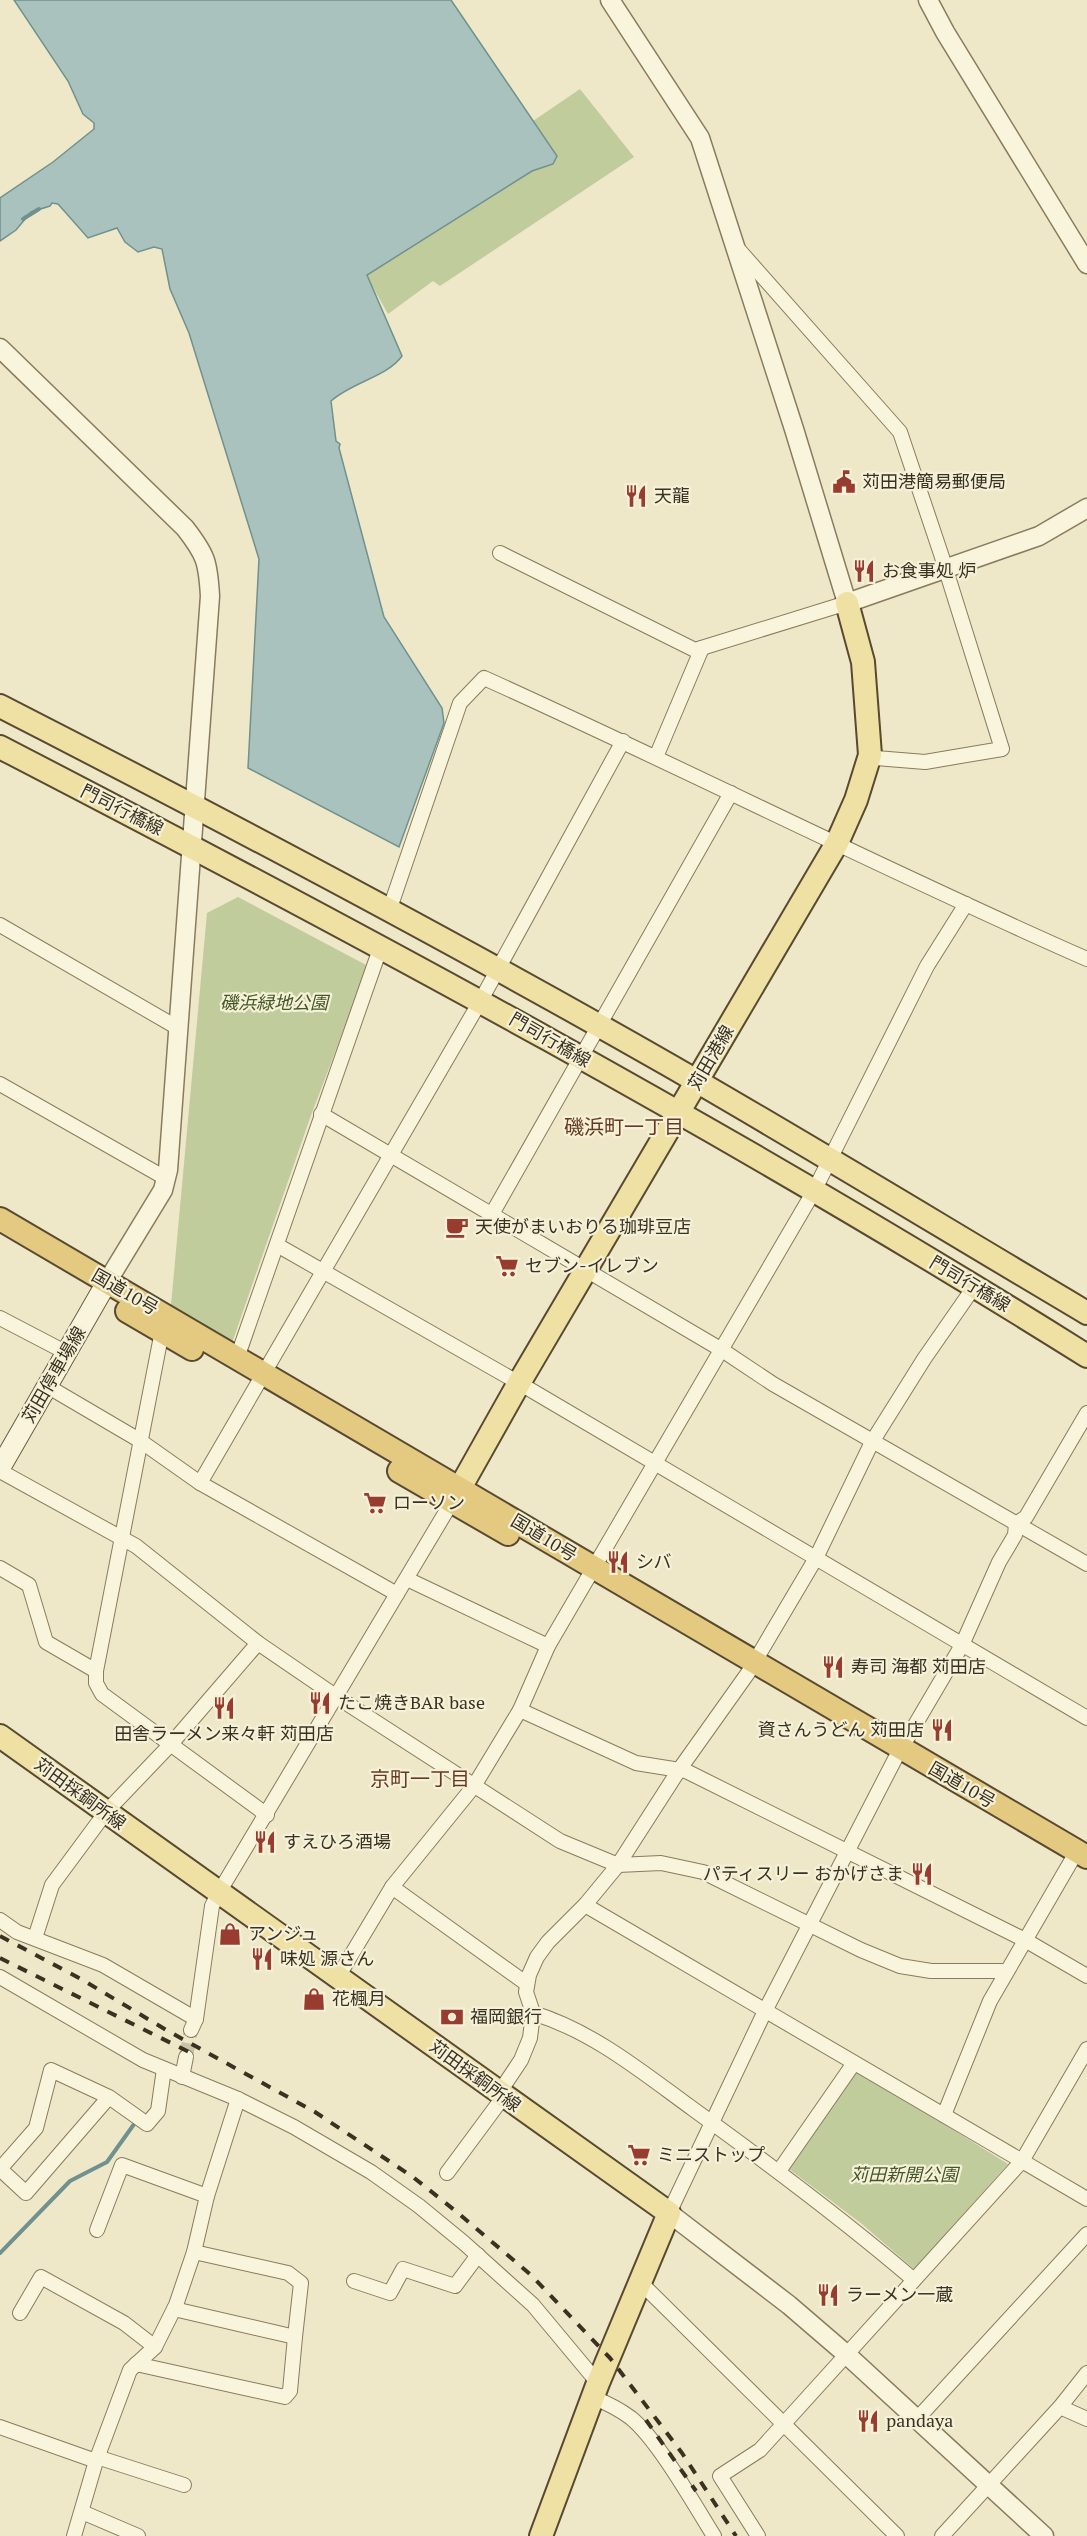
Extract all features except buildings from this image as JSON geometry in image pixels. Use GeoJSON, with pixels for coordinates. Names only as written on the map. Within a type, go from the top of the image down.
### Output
{"type":"FeatureCollection","features":[{"type":"Feature","properties":{"kind":"highway","name":"国道10号"},"geometry":{"type":"LineString","coordinates":[[0,1219],[103,1289]]}},
{"type":"Feature","properties":{"kind":"highway","name":"国道10号"},"geometry":{"type":"LineString","coordinates":[[0,1235],[164,1323],[1080,1860]]}},
{"type":"Feature","properties":{"kind":"highway","name":"国道10号"},"geometry":{"type":"LineString","coordinates":[[164,1323],[237,1358],[259,1380]]}},
{"type":"Feature","properties":{"kind":"main road","name":"苅田港線"},"geometry":{"type":"LineString","coordinates":[[456,1495],[519,1383],[678,1113],[698,1083],[837,843],[856,800],[870,755],[864,662],[847,603]]}},
{"type":"Feature","properties":{"kind":"main road","name":"門司行橋線"},"geometry":{"type":"LineString","coordinates":[[0,706],[195,806],[498,970],[698,1083],[1087,1313]]}},
{"type":"Feature","properties":{"kind":"main road","name":"門司行橋線"},"geometry":{"type":"LineString","coordinates":[[0,747],[481,1000],[814,1191],[1087,1356]]}},
{"type":"Feature","properties":{"kind":"main road","name":"苅田停車場線"},"geometry":{"type":"LineString","coordinates":[[0,1469],[103,1289]]}},
{"type":"Feature","properties":{"kind":"main road","name":"苅田採銅所線"},"geometry":{"type":"LineString","coordinates":[[0,1737],[669,2213]]}},
{"type":"Feature","properties":{"kind":"main road"},"geometry":{"type":"LineString","coordinates":[[541,2536],[596,2390],[669,2213]]}},
{"type":"Feature","properties":{"kind":"street"},"geometry":{"type":"LineString","coordinates":[[610,0],[700,138],[847,603]]}},
{"type":"Feature","properties":{"kind":"street"},"geometry":{"type":"LineString","coordinates":[[928,0],[945,32],[1087,264]]}},
{"type":"Feature","properties":{"kind":"street"},"geometry":{"type":"LineString","coordinates":[[733,244],[810,334],[883,410],[900,432],[1002,749],[925,762],[876,758],[870,755]]}},
{"type":"Feature","properties":{"kind":"street"},"geometry":{"type":"LineString","coordinates":[[0,348],[185,528],[199,546],[208,563],[210,596],[167,1179],[163,1190],[103,1289]]}},
{"type":"Feature","properties":{"kind":"street"},"geometry":{"type":"LineString","coordinates":[[500,553],[695,650],[945,571],[1039,536],[1087,508]]}},
{"type":"Feature","properties":{"kind":"street"},"geometry":{"type":"LineString","coordinates":[[656,757],[702,648]]}},
{"type":"Feature","properties":{"kind":"street"},"geometry":{"type":"LineString","coordinates":[[389,911],[460,703],[484,678],[1087,959]]}},
{"type":"Feature","properties":{"kind":"street"},"geometry":{"type":"LineString","coordinates":[[200,1482],[481,1000],[623,741]]}},
{"type":"Feature","properties":{"kind":"street"},"geometry":{"type":"LineString","coordinates":[[492,1214],[731,793]]}},
{"type":"Feature","properties":{"kind":"street"},"geometry":{"type":"LineString","coordinates":[[338,1977],[392,1887],[474,1786],[520,1710],[548,1646],[814,1191],[927,966],[966,904]]}},
{"type":"Feature","properties":{"kind":"street"},"geometry":{"type":"LineString","coordinates":[[0,925],[178,1028]]}},
{"type":"Feature","properties":{"kind":"street"},"geometry":{"type":"LineString","coordinates":[[237,1358],[381,946]]}},
{"type":"Feature","properties":{"kind":"street"},"geometry":{"type":"LineString","coordinates":[[0,1084],[167,1179]]}},
{"type":"Feature","properties":{"kind":"street"},"geometry":{"type":"LineString","coordinates":[[321,1114],[722,1350],[773,1384],[1087,1564]]}},
{"type":"Feature","properties":{"kind":"street"},"geometry":{"type":"LineString","coordinates":[[277,1245],[519,1383],[1087,1718]]}},
{"type":"Feature","properties":{"kind":"street"},"geometry":{"type":"LineString","coordinates":[[447,2173],[501,2095],[521,2060],[530,2037],[533,2013],[527,1999],[527,1984],[532,1966],[542,1949],[585,1905],[618,1865],[679,1770],[751,1668],[816,1558],[872,1442],[924,1359],[974,1287]]}},
{"type":"Feature","properties":{"kind":"street"},"geometry":{"type":"LineString","coordinates":[[0,1318],[67,1353]]}},
{"type":"Feature","properties":{"kind":"street"},"geometry":{"type":"LineString","coordinates":[[164,1323],[139,1440],[96,1671],[96,1683],[102,1694],[267,1815]]}},
{"type":"Feature","properties":{"kind":"street"},"geometry":{"type":"LineString","coordinates":[[47,1386],[139,1440],[200,1482],[398,1594]]}},
{"type":"Feature","properties":{"kind":"street"},"geometry":{"type":"LineString","coordinates":[[1044,2536],[846,2354],[755,2277],[669,2213],[765,2011],[811,1926],[897,1754],[962,1645],[999,1562],[1015,1535],[1016,1524],[1026,1517],[1087,1413]]}},
{"type":"Feature","properties":{"kind":"street"},"geometry":{"type":"LineString","coordinates":[[0,1469],[136,1546],[258,1643],[337,1697],[560,1840],[618,1865],[646,1862],[689,1867],[716,1878],[861,1950],[900,1966],[931,1971],[1006,1971]]}},
{"type":"Feature","properties":{"kind":"street"},"geometry":{"type":"LineString","coordinates":[[0,1920],[17,1932],[103,1965],[193,2025],[212,1906],[456,1495]]}},
{"type":"Feature","properties":{"kind":"street"},"geometry":{"type":"LineString","coordinates":[[0,1568],[29,1585],[46,1642],[96,1671]]}},
{"type":"Feature","properties":{"kind":"street"},"geometry":{"type":"LineString","coordinates":[[407,1579],[548,1646]]}},
{"type":"Feature","properties":{"kind":"street"},"geometry":{"type":"LineString","coordinates":[[35,1938],[51,1886],[106,1812],[171,1744],[258,1643]]}},
{"type":"Feature","properties":{"kind":"street"},"geometry":{"type":"LineString","coordinates":[[520,1710],[636,1763],[686,1771],[846,1853],[1025,1940],[1087,1976]]}},
{"type":"Feature","properties":{"kind":"street"},"geometry":{"type":"LineString","coordinates":[[944,2115],[990,2001],[1006,1971],[1080,1860]]}},
{"type":"Feature","properties":{"kind":"street"},"geometry":{"type":"LineString","coordinates":[[392,1887],[527,1984]]}},
{"type":"Feature","properties":{"kind":"street"},"geometry":{"type":"LineString","coordinates":[[585,1905],[1087,2199]]}},
{"type":"Feature","properties":{"kind":"street"},"geometry":{"type":"LineString","coordinates":[[0,1977],[143,2060],[238,2099],[294,2127],[371,2172],[419,2206],[533,2305],[596,2390],[633,2420],[655,2447],[714,2536]]}},
{"type":"Feature","properties":{"kind":"street"},"geometry":{"type":"LineString","coordinates":[[533,2013],[561,2022],[599,2041],[779,2171],[856,2230],[914,2280]]}},
{"type":"Feature","properties":{"kind":"street"},"geometry":{"type":"LineString","coordinates":[[758,2536],[720,2476],[760,2450],[1022,2161],[1087,2049]]}},
{"type":"Feature","properties":{"kind":"street"},"geometry":{"type":"LineString","coordinates":[[182,2077],[186,2057]]}},
{"type":"Feature","properties":{"kind":"street"},"geometry":{"type":"LineString","coordinates":[[779,2171],[854,2063]]}},
{"type":"Feature","properties":{"kind":"street"},"geometry":{"type":"LineString","coordinates":[[109,2097],[26,2193],[0,2169],[36,2128],[51,2070],[109,2097],[147,2124],[158,2111],[164,2069]]}},
{"type":"Feature","properties":{"kind":"street"},"geometry":{"type":"LineString","coordinates":[[74,2536],[97,2459],[130,2370],[155,2347],[174,2308],[194,2252],[207,2196],[238,2099]]}},
{"type":"Feature","properties":{"kind":"street"},"geometry":{"type":"LineString","coordinates":[[98,2230],[122,2165],[207,2196]]}},
{"type":"Feature","properties":{"kind":"street"},"geometry":{"type":"LineString","coordinates":[[917,2419],[1087,2234]]}},
{"type":"Feature","properties":{"kind":"street"},"geometry":{"type":"LineString","coordinates":[[136,2364],[285,2397],[290,2391],[301,2283],[288,2273],[194,2252]]}},
{"type":"Feature","properties":{"kind":"street"},"geometry":{"type":"LineString","coordinates":[[354,2281],[390,2293],[403,2269],[455,2286],[478,2255]]}},
{"type":"Feature","properties":{"kind":"street"},"geometry":{"type":"LineString","coordinates":[[20,2313],[41,2277],[124,2323],[155,2347]]}},
{"type":"Feature","properties":{"kind":"street"},"geometry":{"type":"LineString","coordinates":[[641,2283],[897,2536]]}},
{"type":"Feature","properties":{"kind":"street"},"geometry":{"type":"LineString","coordinates":[[174,2308],[296,2337]]}},
{"type":"Feature","properties":{"kind":"street"},"geometry":{"type":"LineString","coordinates":[[942,2536],[1060,2407],[1087,2373]]}},
{"type":"Feature","properties":{"kind":"street"},"geometry":{"type":"LineString","coordinates":[[1060,2407],[1087,2420]]}},
{"type":"Feature","properties":{"kind":"street"},"geometry":{"type":"LineString","coordinates":[[0,2427],[184,2485]]}},
{"type":"Feature","properties":{"kind":"street"},"geometry":{"type":"LineString","coordinates":[[82,2512],[138,2536]]}},
{"type":"Feature","properties":{"kind":"green space"},"geometry":{"type":"Polygon","coordinates":[[[580,89],[634,157],[440,286],[433,281],[388,314],[366,275],[532,171],[553,164],[557,156],[533,121],[580,89]]]}},
{"type":"Feature","properties":{"kind":"green space","name":"磯浜緑地公園"},"geometry":{"type":"Polygon","coordinates":[[[238,897],[368,966],[310,1118],[232,1343],[171,1305],[207,913],[238,897]]]}},
{"type":"Feature","properties":{"kind":"green space","name":"苅田新開公園"},"geometry":{"type":"Polygon","coordinates":[[[857,2070],[1008,2164],[914,2269],[862,2224],[789,2169],[857,2070]]]}},
{"type":"Feature","properties":{"kind":"water"},"geometry":{"type":"Polygon","coordinates":[[[14,0],[451,0],[557,156],[553,164],[532,171],[367,275],[402,356],[388,369],[339,394],[331,401],[336,441],[340,444],[339,448],[384,617],[442,708],[444,723],[399,847],[248,768],[259,559],[189,333],[170,289],[162,249],[154,247],[138,252],[125,242],[117,228],[88,238],[58,204],[52,203],[50,206],[31,212],[16,230],[0,241],[0,198],[53,162],[94,129],[94,123],[83,114],[68,81],[14,0]]]}},
{"type":"Feature","properties":{"kind":"waterway"},"geometry":{"type":"LineString","coordinates":[[23,219],[39,209]]}},
{"type":"Feature","properties":{"kind":"waterway"},"geometry":{"type":"LineString","coordinates":[[0,2253],[70,2181],[107,2162],[137,2120]]}},
{"type":"Feature","properties":{"kind":"tunnel"},"geometry":{"type":"LineString","coordinates":[[186,2057],[191,2030]]}},
{"type":"Feature","properties":{"kind":"railway"},"geometry":{"type":"LineString","coordinates":[[0,1936],[81,1979],[168,2031],[315,2112],[413,2177],[458,2213],[531,2275],[610,2358],[682,2453],[736,2536]]}},
{"type":"Feature","properties":{"kind":"railway"},"geometry":{"type":"LineString","coordinates":[[0,1958],[193,2054]]}},
{"type":"Feature","properties":{"kind":"railway"},"geometry":{"type":"LineString","coordinates":[[646,2420],[696,2491]]}},
{"type":"Feature","properties":{"kind":"place","name":"苅田港簡易郵便局"},"geometry":{"type":"Point","coordinates":[844,482]}},
{"type":"Feature","properties":{"kind":"place","name":"天龍"},"geometry":{"type":"Point","coordinates":[636,496]}},
{"type":"Feature","properties":{"kind":"place","name":"お食事処 炉"},"geometry":{"type":"Point","coordinates":[864,571]}},
{"type":"Feature","properties":{"kind":"place","name":"天使がまいおりる珈琲豆店"},"geometry":{"type":"Point","coordinates":[457,1227]}},
{"type":"Feature","properties":{"kind":"place","name":"セブン-イレブン"},"geometry":{"type":"Point","coordinates":[507,1266]}},
{"type":"Feature","properties":{"kind":"place","name":"ローソン"},"geometry":{"type":"Point","coordinates":[375,1503]}},
{"type":"Feature","properties":{"kind":"place","name":"シバ"},"geometry":{"type":"Point","coordinates":[618,1562]}},
{"type":"Feature","properties":{"kind":"place","name":"寿司 海都 苅田店"},"geometry":{"type":"Point","coordinates":[833,1667]}},
{"type":"Feature","properties":{"kind":"place","name":"たこ焼きBAR base"},"geometry":{"type":"Point","coordinates":[320,1703]}},
{"type":"Feature","properties":{"kind":"place","name":"田舎ラーメン来々軒 苅田店"},"geometry":{"type":"Point","coordinates":[224,1708]}},
{"type":"Feature","properties":{"kind":"place","name":"資さんうどん 苅田店"},"geometry":{"type":"Point","coordinates":[942,1730]}},
{"type":"Feature","properties":{"kind":"place","name":"すえひろ酒場"},"geometry":{"type":"Point","coordinates":[265,1842]}},
{"type":"Feature","properties":{"kind":"place","name":"パティスリー おかげさま"},"geometry":{"type":"Point","coordinates":[922,1874]}},
{"type":"Feature","properties":{"kind":"place","name":"アンジュ"},"geometry":{"type":"Point","coordinates":[230,1934]}},
{"type":"Feature","properties":{"kind":"place","name":"味処 源さん"},"geometry":{"type":"Point","coordinates":[262,1959]}},
{"type":"Feature","properties":{"kind":"place","name":"花楓月"},"geometry":{"type":"Point","coordinates":[314,1999]}},
{"type":"Feature","properties":{"kind":"place","name":"福岡銀行"},"geometry":{"type":"Point","coordinates":[452,2017]}},
{"type":"Feature","properties":{"kind":"place","name":"ミニストップ"},"geometry":{"type":"Point","coordinates":[639,2155]}},
{"type":"Feature","properties":{"kind":"place","name":"ラーメン一蔵"},"geometry":{"type":"Point","coordinates":[828,2295]}},
{"type":"Feature","properties":{"kind":"place","name":"pandaya"},"geometry":{"type":"Point","coordinates":[868,2421]}},
{"type":"Feature","properties":{"kind":"district","name":"磯浜町一丁目"},"geometry":{"type":"Point","coordinates":[624,1127]}},
{"type":"Feature","properties":{"kind":"district","name":"京町一丁目"},"geometry":{"type":"Point","coordinates":[420,1779]}}]}
